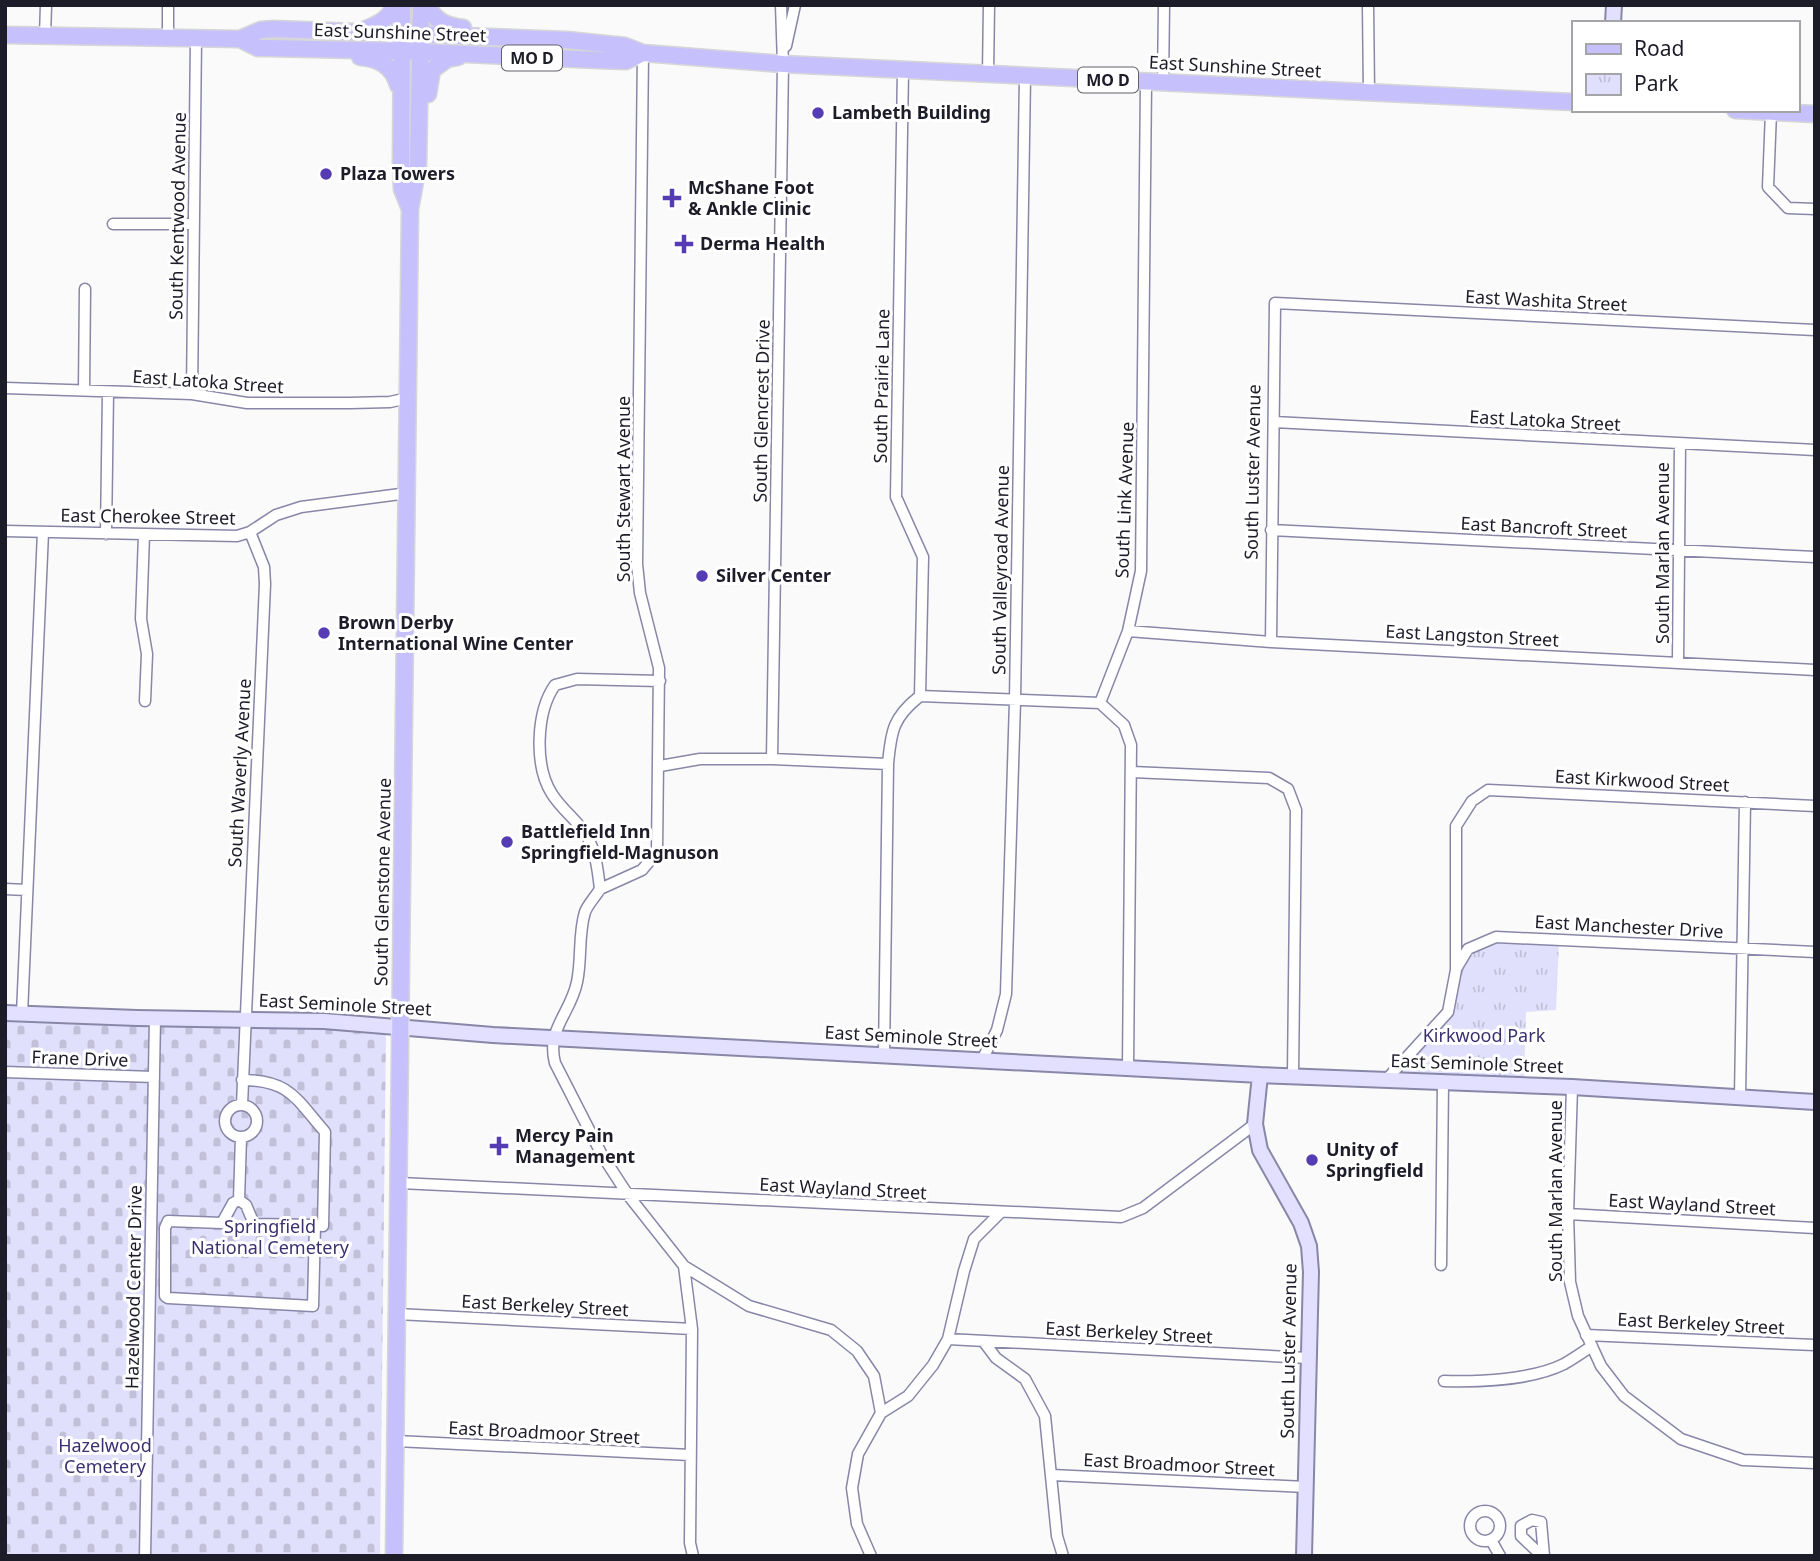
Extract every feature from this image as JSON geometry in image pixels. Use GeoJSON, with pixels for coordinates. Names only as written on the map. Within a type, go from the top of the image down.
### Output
{"type":"FeatureCollection","features":[{"type":"Feature","properties":{"kind":"main road"},"geometry":{"type":"LineString","coordinates":[[358,32],[382,22],[395,5]]}},
{"type":"Feature","properties":{"kind":"main road","name":"South Glenstone Avenue"},"geometry":{"type":"LineString","coordinates":[[402,5],[402,189],[410,209]]}},
{"type":"Feature","properties":{"kind":"main road","name":"South Glenstone Avenue"},"geometry":{"type":"LineString","coordinates":[[394,1556],[410,209],[418,165],[421,5]]}},
{"type":"Feature","properties":{"kind":"main road"},"geometry":{"type":"LineString","coordinates":[[428,5],[437,19],[453,27],[536,34],[567,40]]}},
{"type":"Feature","properties":{"kind":"main road","name":"East Sunshine Street"},"geometry":{"type":"LineString","coordinates":[[5,35],[240,38],[261,30],[274,29],[567,40],[625,46],[643,53],[783,64],[1572,102]]}},
{"type":"Feature","properties":{"kind":"main road","name":"East Sunshine Street"},"geometry":{"type":"LineString","coordinates":[[240,38],[258,47],[268,48],[626,61],[643,53]]}},
{"type":"Feature","properties":{"kind":"main road"},"geometry":{"type":"LineString","coordinates":[[268,48],[289,54],[375,59],[395,74],[401,97]]}},
{"type":"Feature","properties":{"kind":"main road"},"geometry":{"type":"LineString","coordinates":[[418,165],[425,148],[428,83],[432,70],[447,59],[472,55]]}},
{"type":"Feature","properties":{"kind":"main road"},"geometry":{"type":"LineString","coordinates":[[1771,112],[1815,114]]}},
{"type":"Feature","properties":{"kind":"street"},"geometry":{"type":"LineString","coordinates":[[45,36],[46,5]]}},
{"type":"Feature","properties":{"kind":"street"},"geometry":{"type":"LineString","coordinates":[[168,38],[169,5]]}},
{"type":"Feature","properties":{"kind":"street"},"geometry":{"type":"LineString","coordinates":[[781,5],[783,64]]}},
{"type":"Feature","properties":{"kind":"street"},"geometry":{"type":"LineString","coordinates":[[783,64],[795,5]]}},
{"type":"Feature","properties":{"kind":"street"},"geometry":{"type":"LineString","coordinates":[[988,74],[989,5]]}},
{"type":"Feature","properties":{"kind":"street","name":"South Link Avenue"},"geometry":{"type":"LineString","coordinates":[[1100,704],[1128,631],[1141,571],[1155,82],[1164,5]]}},
{"type":"Feature","properties":{"kind":"street"},"geometry":{"type":"LineString","coordinates":[[1368,5],[1369,93]]}},
{"type":"Feature","properties":{"kind":"street","name":"South Kentwood Avenue"},"geometry":{"type":"LineString","coordinates":[[192,394],[196,38]]}},
{"type":"Feature","properties":{"kind":"street","name":"South Stewart Avenue"},"geometry":{"type":"LineString","coordinates":[[600,889],[642,870],[657,852],[660,681],[657,655],[640,593],[637,564],[643,53]]}},
{"type":"Feature","properties":{"kind":"street","name":"South Glencrest Drive"},"geometry":{"type":"LineString","coordinates":[[772,759],[783,64]]}},
{"type":"Feature","properties":{"kind":"street","name":"South Prairie Lane"},"geometry":{"type":"LineString","coordinates":[[903,70],[896,497],[923,557],[920,696]]}},
{"type":"Feature","properties":{"kind":"street","name":"South Valleyroad Avenue"},"geometry":{"type":"LineString","coordinates":[[982,1060],[997,1030],[1006,995],[1015,701],[1025,76]]}},
{"type":"Feature","properties":{"kind":"street"},"geometry":{"type":"LineString","coordinates":[[1771,112],[1768,187],[1788,208],[1815,209]]}},
{"type":"Feature","properties":{"kind":"street"},"geometry":{"type":"LineString","coordinates":[[113,224],[194,224]]}},
{"type":"Feature","properties":{"kind":"street"},"geometry":{"type":"LineString","coordinates":[[84,390],[85,289]]}},
{"type":"Feature","properties":{"kind":"street","name":"East Washita Street"},"geometry":{"type":"LineString","coordinates":[[1275,303],[1815,330]]}},
{"type":"Feature","properties":{"kind":"street","name":"South Luster Avenue"},"geometry":{"type":"LineString","coordinates":[[1271,642],[1275,303]]}},
{"type":"Feature","properties":{"kind":"street","name":"East Latoka Street"},"geometry":{"type":"LineString","coordinates":[[5,388],[192,394],[247,403],[390,402],[408,398]]}},
{"type":"Feature","properties":{"kind":"street"},"geometry":{"type":"LineString","coordinates":[[106,534],[108,392]]}},
{"type":"Feature","properties":{"kind":"street","name":"East Latoka Street"},"geometry":{"type":"LineString","coordinates":[[1274,422],[1815,450]]}},
{"type":"Feature","properties":{"kind":"street","name":"South Marlan Avenue"},"geometry":{"type":"LineString","coordinates":[[1678,662],[1679,444]]}},
{"type":"Feature","properties":{"kind":"street","name":"East Cherokee Street"},"geometry":{"type":"LineString","coordinates":[[5,531],[222,538],[250,532],[276,515],[301,506],[408,493]]}},
{"type":"Feature","properties":{"kind":"street","name":"East Bancroft Street"},"geometry":{"type":"LineString","coordinates":[[1271,530],[1815,557]]}},
{"type":"Feature","properties":{"kind":"street"},"geometry":{"type":"LineString","coordinates":[[22,1014],[43,532]]}},
{"type":"Feature","properties":{"kind":"street","name":"South Waverly Avenue"},"geometry":{"type":"LineString","coordinates":[[242,1105],[265,584],[264,567],[250,532]]}},
{"type":"Feature","properties":{"kind":"street"},"geometry":{"type":"LineString","coordinates":[[145,536],[141,618],[147,654],[145,701]]}},
{"type":"Feature","properties":{"kind":"street","name":"East Langston Street"},"geometry":{"type":"LineString","coordinates":[[1128,631],[1271,642],[1815,670]]}},
{"type":"Feature","properties":{"kind":"street"},"geometry":{"type":"LineString","coordinates":[[660,681],[577,679],[555,685],[544,704],[541,721],[543,775],[553,797],[587,836],[597,865],[600,889],[586,910],[577,982],[572,999],[552,1037],[551,1049],[555,1063],[602,1155],[628,1195],[684,1266],[749,1306],[831,1331],[856,1351],[874,1376],[881,1413]]}},
{"type":"Feature","properties":{"kind":"street"},"geometry":{"type":"LineString","coordinates":[[884,1055],[888,764],[891,732],[903,709],[920,696],[1100,704],[1124,725],[1131,745],[1128,1068]]}},
{"type":"Feature","properties":{"kind":"street"},"geometry":{"type":"LineString","coordinates":[[660,766],[700,759],[888,764]]}},
{"type":"Feature","properties":{"kind":"street"},"geometry":{"type":"LineString","coordinates":[[1132,772],[1269,778],[1288,789],[1296,810],[1293,1075]]}},
{"type":"Feature","properties":{"kind":"street","name":"East Kirkwood Street"},"geometry":{"type":"LineString","coordinates":[[1456,970],[1455,826],[1472,801],[1488,790],[1815,806]]}},
{"type":"Feature","properties":{"kind":"street"},"geometry":{"type":"LineString","coordinates":[[1740,1097],[1745,802]]}},
{"type":"Feature","properties":{"kind":"street"},"geometry":{"type":"LineString","coordinates":[[5,889],[27,890]]}},
{"type":"Feature","properties":{"kind":"street","name":"East Manchester Drive"},"geometry":{"type":"LineString","coordinates":[[1456,970],[1468,949],[1496,937],[1815,952]]}},
{"type":"Feature","properties":{"kind":"street"},"geometry":{"type":"LineString","coordinates":[[1386,1080],[1448,1012],[1456,970]]}},
{"type":"Feature","properties":{"kind":"street","name":"East Seminole Street"},"geometry":{"type":"LineString","coordinates":[[5,1013],[244,1018],[400,1026],[468,1033],[1260,1075],[1572,1087],[1815,1102]]}},
{"type":"Feature","properties":{"kind":"street","name":"Hazelwood Center Drive"},"geometry":{"type":"LineString","coordinates":[[145,1556],[155,1018]]}},
{"type":"Feature","properties":{"kind":"street","name":"Frane Drive"},"geometry":{"type":"LineString","coordinates":[[5,1072],[154,1077]]}},
{"type":"Feature","properties":{"kind":"street","name":"South Luster Avenue"},"geometry":{"type":"LineString","coordinates":[[1260,1075],[1255,1124],[1260,1150],[1301,1223],[1309,1246],[1311,1272],[1304,1556]]}},
{"type":"Feature","properties":{"kind":"street"},"geometry":{"type":"LineString","coordinates":[[239,1200],[233,1203],[222,1223],[168,1221],[165,1228],[165,1296],[313,1306],[325,1132],[291,1093],[265,1080],[242,1080]]}},
{"type":"Feature","properties":{"kind":"street"},"geometry":{"type":"LineString","coordinates":[[1441,1265],[1443,1082]]}},
{"type":"Feature","properties":{"kind":"street","name":"South Marlan Avenue"},"geometry":{"type":"LineString","coordinates":[[1572,1087],[1568,1214],[1570,1282],[1578,1316],[1587,1335]]}},
{"type":"Feature","properties":{"kind":"street"},"geometry":{"type":"LineString","coordinates":[[242,1105],[252,1109],[257,1119],[255,1130],[241,1137],[231,1134],[225,1121],[228,1112],[242,1105]]}},
{"type":"Feature","properties":{"kind":"street","name":"East Wayland Street"},"geometry":{"type":"LineString","coordinates":[[400,1183],[1121,1217],[1143,1208],[1255,1124]]}},
{"type":"Feature","properties":{"kind":"street"},"geometry":{"type":"LineString","coordinates":[[239,1200],[241,1137]]}},
{"type":"Feature","properties":{"kind":"street"},"geometry":{"type":"LineString","coordinates":[[239,1200],[248,1208],[254,1224],[319,1226]]}},
{"type":"Feature","properties":{"kind":"street"},"geometry":{"type":"LineString","coordinates":[[871,1556],[856,1524],[852,1488],[858,1454],[881,1413],[908,1396],[948,1339],[974,1239],[1000,1213]]}},
{"type":"Feature","properties":{"kind":"street","name":"East Wayland Street"},"geometry":{"type":"LineString","coordinates":[[1568,1214],[1815,1228]]}},
{"type":"Feature","properties":{"kind":"street"},"geometry":{"type":"LineString","coordinates":[[684,1266],[692,1329],[690,1543],[693,1556]]}},
{"type":"Feature","properties":{"kind":"street","name":"East Berkeley Street"},"geometry":{"type":"LineString","coordinates":[[397,1314],[692,1329]]}},
{"type":"Feature","properties":{"kind":"street"},"geometry":{"type":"LineString","coordinates":[[1587,1335],[1601,1366],[1625,1396],[1681,1439],[1743,1460],[1815,1463]]}},
{"type":"Feature","properties":{"kind":"street","name":"East Berkeley Street"},"geometry":{"type":"LineString","coordinates":[[1587,1335],[1815,1345]]}},
{"type":"Feature","properties":{"kind":"street","name":"East Berkeley Street"},"geometry":{"type":"LineString","coordinates":[[948,1339],[1308,1358]]}},
{"type":"Feature","properties":{"kind":"street"},"geometry":{"type":"LineString","coordinates":[[984,1342],[996,1358],[1025,1380],[1045,1416],[1057,1536],[1063,1556]]}},
{"type":"Feature","properties":{"kind":"street"},"geometry":{"type":"LineString","coordinates":[[1444,1381],[1484,1382],[1519,1377],[1562,1365],[1592,1346]]}},
{"type":"Feature","properties":{"kind":"street","name":"East Broadmoor Street"},"geometry":{"type":"LineString","coordinates":[[396,1441],[690,1455]]}},
{"type":"Feature","properties":{"kind":"street","name":"East Broadmoor Street"},"geometry":{"type":"LineString","coordinates":[[1052,1475],[1305,1487]]}},
{"type":"Feature","properties":{"kind":"street"},"geometry":{"type":"LineString","coordinates":[[1491,1540],[1500,1556]]}},
{"type":"Feature","properties":{"kind":"green space","name":"Kirkwood Park"},"geometry":{"type":"Polygon","coordinates":[[[1492,943],[1559,943],[1556,1010],[1526,1012],[1524,1080],[1403,1074],[1403,1069],[1455,1000],[1462,971],[1470,957],[1477,950],[1492,943]]]}},
{"type":"Feature","properties":{"kind":"green space"},"geometry":{"type":"Polygon","coordinates":[[[5,1022],[256,1025],[386,1033],[380,1556],[5,1556],[5,1022]]]}},
{"type":"Feature","properties":{"kind":"place","name":"Lambeth Building"},"geometry":{"type":"Point","coordinates":[818,113]}},
{"type":"Feature","properties":{"kind":"place","name":"Plaza Towers"},"geometry":{"type":"Point","coordinates":[326,174]}},
{"type":"Feature","properties":{"kind":"place","name":"McShane Foot & Ankle Clinic"},"geometry":{"type":"Point","coordinates":[672,198]}},
{"type":"Feature","properties":{"kind":"place","name":"Derma Health"},"geometry":{"type":"Point","coordinates":[684,244]}},
{"type":"Feature","properties":{"kind":"place","name":"Silver Center"},"geometry":{"type":"Point","coordinates":[702,576]}},
{"type":"Feature","properties":{"kind":"place","name":"Brown Derby International Wine Center"},"geometry":{"type":"Point","coordinates":[324,633]}},
{"type":"Feature","properties":{"kind":"place","name":"Battlefield Inn Springfield-Magnuson"},"geometry":{"type":"Point","coordinates":[507,842]}},
{"type":"Feature","properties":{"kind":"place","name":"Mercy Pain Management"},"geometry":{"type":"Point","coordinates":[499,1146]}},
{"type":"Feature","properties":{"kind":"place","name":"Unity of Springfield"},"geometry":{"type":"Point","coordinates":[1312,1160]}},
{"type":"Feature","properties":{"kind":"park label","name":"Springfield National Cemetery"},"geometry":{"type":"Point","coordinates":[270,1237]}},
{"type":"Feature","properties":{"kind":"park label","name":"Hazelwood Cemetery"},"geometry":{"type":"Point","coordinates":[105,1456]}}]}
